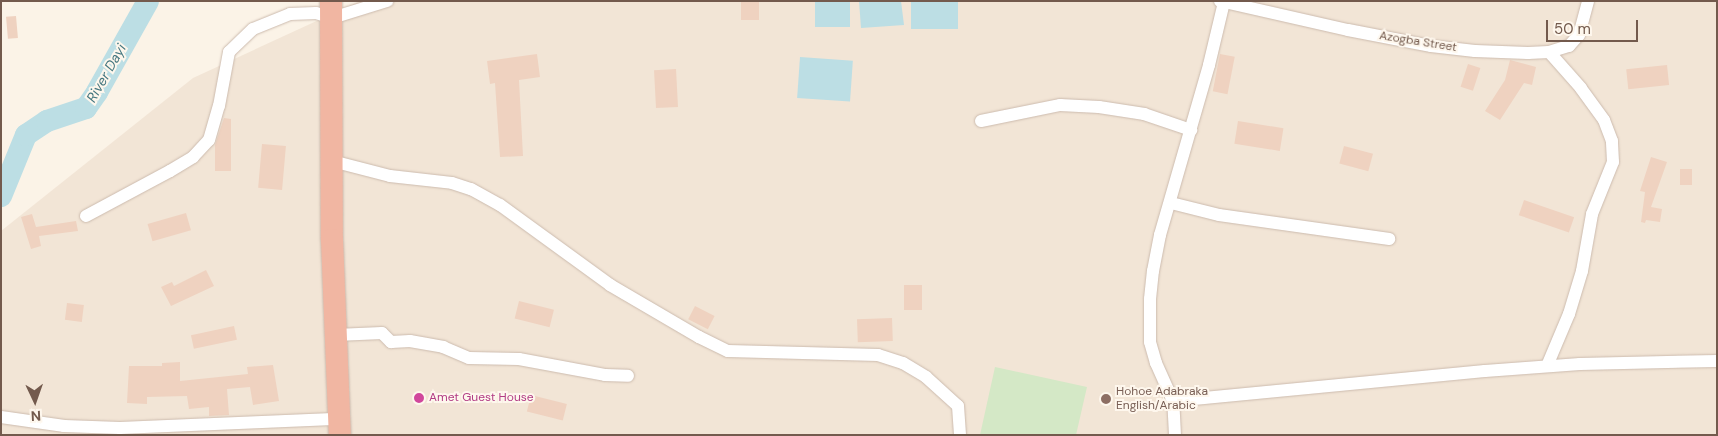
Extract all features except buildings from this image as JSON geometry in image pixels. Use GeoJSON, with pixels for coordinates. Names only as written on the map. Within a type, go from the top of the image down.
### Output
{"type":"FeatureCollection","features":[{"type":"Feature","properties":{"kind":"highway"},"geometry":{"type":"LineString","coordinates":[[332,10],[332,162],[339,427]]}},
{"type":"Feature","properties":{"kind":"street"},"geometry":{"type":"LineString","coordinates":[[86,216],[193,157],[209,140],[219,106],[229,52],[252,29],[290,14],[316,13],[387,1]]}},
{"type":"Feature","properties":{"kind":"street","name":"Azogba Street"},"geometry":{"type":"LineString","coordinates":[[1222,2],[1348,30],[1432,46],[1475,51],[1549,52],[1569,46],[1579,35],[1588,1]]}},
{"type":"Feature","properties":{"kind":"street"},"geometry":{"type":"LineString","coordinates":[[1175,435],[1173,400],[1156,363],[1150,342],[1149,316],[1153,271],[1160,235],[1191,130],[1222,2]]}},
{"type":"Feature","properties":{"kind":"street"},"geometry":{"type":"LineString","coordinates":[[1546,366],[1574,297],[1582,271],[1592,214],[1612,162],[1612,141],[1604,120],[1582,88],[1549,52]]}},
{"type":"Feature","properties":{"kind":"street"},"geometry":{"type":"LineString","coordinates":[[981,121],[1060,105],[1099,107],[1144,114],[1191,130]]}},
{"type":"Feature","properties":{"kind":"street"},"geometry":{"type":"LineString","coordinates":[[332,162],[390,176],[452,183],[471,189],[500,205],[623,294],[699,337],[728,350],[878,354],[904,363],[926,377],[958,406],[960,435]]}},
{"type":"Feature","properties":{"kind":"street"},"geometry":{"type":"LineString","coordinates":[[1171,203],[1219,215],[1389,239]]}},
{"type":"Feature","properties":{"kind":"street"},"geometry":{"type":"LineString","coordinates":[[336,335],[382,333],[391,342],[410,340],[443,347],[469,358],[519,359],[604,375],[628,376]]}},
{"type":"Feature","properties":{"kind":"street"},"geometry":{"type":"LineString","coordinates":[[1173,400],[1546,366],[1717,360]]}},
{"type":"Feature","properties":{"kind":"street"},"geometry":{"type":"LineString","coordinates":[[1,417],[62,430],[156,427],[339,427]]}},
{"type":"Feature","properties":{"kind":"shaded area"},"geometry":{"type":"Polygon","coordinates":[[[360,1],[1717,1],[1717,435],[1,435],[1,231],[193,78],[360,1]]]}},
{"type":"Feature","properties":{"kind":"green space"},"geometry":{"type":"Polygon","coordinates":[[[995,367],[1087,387],[1076,435],[980,435],[995,367]]]}},
{"type":"Feature","properties":{"kind":"water"},"geometry":{"type":"Polygon","coordinates":[[[815,1],[850,1],[850,27],[815,27],[815,1]]]}},
{"type":"Feature","properties":{"kind":"water"},"geometry":{"type":"Polygon","coordinates":[[[859,1],[901,1],[904,25],[861,28],[859,1]]]}},
{"type":"Feature","properties":{"kind":"water"},"geometry":{"type":"Polygon","coordinates":[[[911,1],[958,1],[958,29],[911,29],[911,1]]]}},
{"type":"Feature","properties":{"kind":"water"},"geometry":{"type":"Polygon","coordinates":[[[800,57],[853,61],[850,102],[797,98],[800,57]]]}},
{"type":"Feature","properties":{"kind":"waterway","name":"River Dayi"},"geometry":{"type":"LineString","coordinates":[[1,196],[26,135],[47,121],[86,108],[148,1]]}},
{"type":"Feature","properties":{"kind":"place","name":"Amet Guest House"},"geometry":{"type":"Point","coordinates":[419,398]}},
{"type":"Feature","properties":{"kind":"place","name":"Hohoe Adabraka English/Arabic"},"geometry":{"type":"Point","coordinates":[1106,399]}}]}
